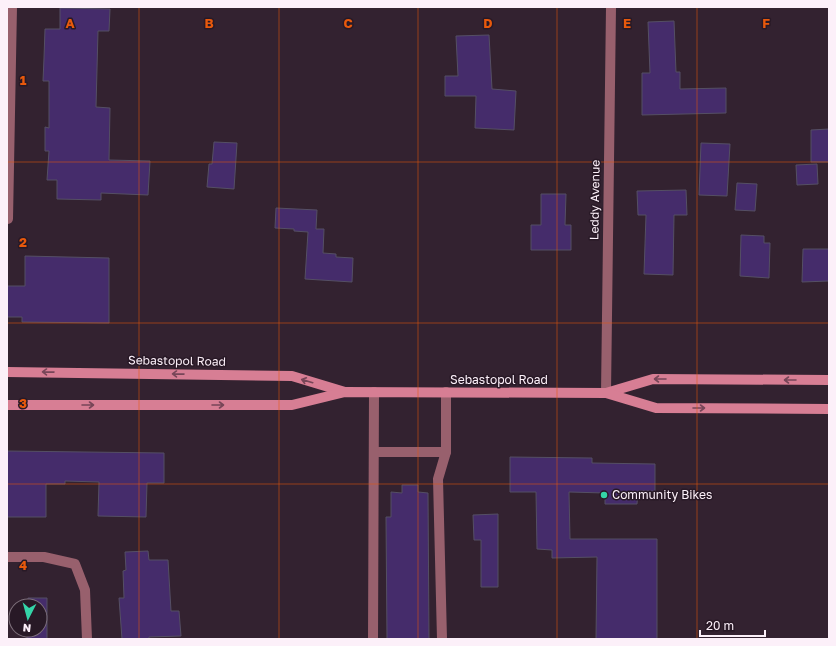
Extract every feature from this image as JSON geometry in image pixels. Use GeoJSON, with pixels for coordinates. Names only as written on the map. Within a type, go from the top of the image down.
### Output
{"type":"FeatureCollection","features":[{"type":"Feature","properties":{"kind":"main road","name":"Sebastopol Road"},"geometry":{"type":"LineString","coordinates":[[7,372],[292,376],[345,392]]}},
{"type":"Feature","properties":{"kind":"main road","name":"Sebastopol Road"},"geometry":{"type":"LineString","coordinates":[[606,393],[653,379],[829,380]]}},
{"type":"Feature","properties":{"kind":"main road","name":"Sebastopol Road"},"geometry":{"type":"LineString","coordinates":[[7,405],[292,405],[345,392],[446,392],[606,393],[656,408],[829,409]]}},
{"type":"Feature","properties":{"kind":"street"},"geometry":{"type":"LineString","coordinates":[[7,218],[12,7]]}},
{"type":"Feature","properties":{"kind":"street","name":"Leddy Avenue"},"geometry":{"type":"LineString","coordinates":[[606,393],[611,7]]}},
{"type":"Feature","properties":{"kind":"street"},"geometry":{"type":"LineString","coordinates":[[373,639],[374,392]]}},
{"type":"Feature","properties":{"kind":"street"},"geometry":{"type":"LineString","coordinates":[[442,639],[438,478],[446,452],[446,392]]}},
{"type":"Feature","properties":{"kind":"street"},"geometry":{"type":"LineString","coordinates":[[374,452],[446,452]]}},
{"type":"Feature","properties":{"kind":"street"},"geometry":{"type":"LineString","coordinates":[[7,557],[44,557],[76,564],[85,590],[87,639]]}},
{"type":"Feature","properties":{"kind":"building"},"geometry":{"type":"Polygon","coordinates":[[[60,8],[110,9],[109,31],[98,31],[96,107],[110,108],[109,160],[150,161],[148,195],[101,193],[101,200],[57,199],[57,180],[47,180],[49,151],[45,151],[45,127],[49,128],[49,81],[43,81],[45,29],[60,29],[60,8]]]}},
{"type":"Feature","properties":{"kind":"building"},"geometry":{"type":"Polygon","coordinates":[[[674,21],[676,72],[680,72],[680,89],[726,88],[726,113],[642,115],[642,73],[650,73],[648,22],[674,21]]]}},
{"type":"Feature","properties":{"kind":"building"},"geometry":{"type":"Polygon","coordinates":[[[489,35],[492,89],[516,91],[514,130],[475,128],[476,96],[445,96],[445,76],[458,76],[456,36],[489,35]]]}},
{"type":"Feature","properties":{"kind":"building"},"geometry":{"type":"Polygon","coordinates":[[[829,129],[829,162],[811,162],[811,130],[829,129]]]}},
{"type":"Feature","properties":{"kind":"building"},"geometry":{"type":"Polygon","coordinates":[[[214,142],[237,143],[234,189],[207,187],[209,164],[212,164],[214,142]]]}},
{"type":"Feature","properties":{"kind":"building"},"geometry":{"type":"Polygon","coordinates":[[[701,143],[730,144],[727,196],[699,195],[701,143]]]}},
{"type":"Feature","properties":{"kind":"building"},"geometry":{"type":"Polygon","coordinates":[[[817,164],[818,184],[797,185],[796,165],[817,164]]]}},
{"type":"Feature","properties":{"kind":"building"},"geometry":{"type":"Polygon","coordinates":[[[737,183],[757,184],[755,211],[735,210],[737,183]]]}},
{"type":"Feature","properties":{"kind":"building"},"geometry":{"type":"Polygon","coordinates":[[[686,190],[687,215],[674,215],[673,275],[644,274],[646,215],[638,215],[637,191],[686,190]]]}},
{"type":"Feature","properties":{"kind":"building"},"geometry":{"type":"Polygon","coordinates":[[[541,194],[566,194],[565,225],[571,225],[571,250],[531,250],[531,225],[541,225],[541,194]]]}},
{"type":"Feature","properties":{"kind":"building"},"geometry":{"type":"Polygon","coordinates":[[[276,208],[317,210],[316,229],[324,229],[323,253],[336,254],[336,257],[353,258],[352,282],[305,279],[308,232],[294,231],[294,229],[275,228],[276,208]]]}},
{"type":"Feature","properties":{"kind":"building"},"geometry":{"type":"Polygon","coordinates":[[[741,235],[764,236],[764,243],[770,243],[769,278],[740,276],[741,235]]]}},
{"type":"Feature","properties":{"kind":"building"},"geometry":{"type":"Polygon","coordinates":[[[803,249],[829,249],[829,281],[802,282],[803,249]]]}},
{"type":"Feature","properties":{"kind":"building"},"geometry":{"type":"Polygon","coordinates":[[[25,256],[109,258],[109,323],[22,322],[22,317],[7,317],[7,286],[25,286],[25,256]]]}},
{"type":"Feature","properties":{"kind":"building"},"geometry":{"type":"Polygon","coordinates":[[[7,451],[164,453],[164,483],[147,483],[146,517],[98,516],[99,482],[65,481],[65,484],[46,484],[46,517],[7,517],[7,451]]]}},
{"type":"Feature","properties":{"kind":"building"},"geometry":{"type":"Polygon","coordinates":[[[510,457],[592,458],[592,463],[655,464],[655,491],[638,491],[637,504],[605,504],[605,493],[569,492],[570,539],[657,539],[657,639],[596,639],[597,557],[552,558],[552,550],[537,549],[536,492],[510,492],[510,457]]]}},
{"type":"Feature","properties":{"kind":"building"},"geometry":{"type":"Polygon","coordinates":[[[402,485],[418,485],[418,492],[428,493],[429,639],[387,639],[386,517],[391,517],[391,492],[402,493],[402,485]]]}},
{"type":"Feature","properties":{"kind":"building"},"geometry":{"type":"Polygon","coordinates":[[[498,514],[498,587],[481,587],[481,540],[474,540],[473,515],[498,514]]]}},
{"type":"Feature","properties":{"kind":"building"},"geometry":{"type":"Polygon","coordinates":[[[148,551],[149,560],[168,560],[171,611],[179,611],[181,636],[149,637],[149,639],[122,639],[119,598],[124,598],[123,571],[126,570],[125,552],[148,551]]]}},
{"type":"Feature","properties":{"kind":"building"},"geometry":{"type":"Polygon","coordinates":[[[27,638],[47,638],[47,639],[27,638]]]}},
{"type":"Feature","properties":{"kind":"place","name":"Community Bikes"},"geometry":{"type":"Point","coordinates":[604,495]}}]}
